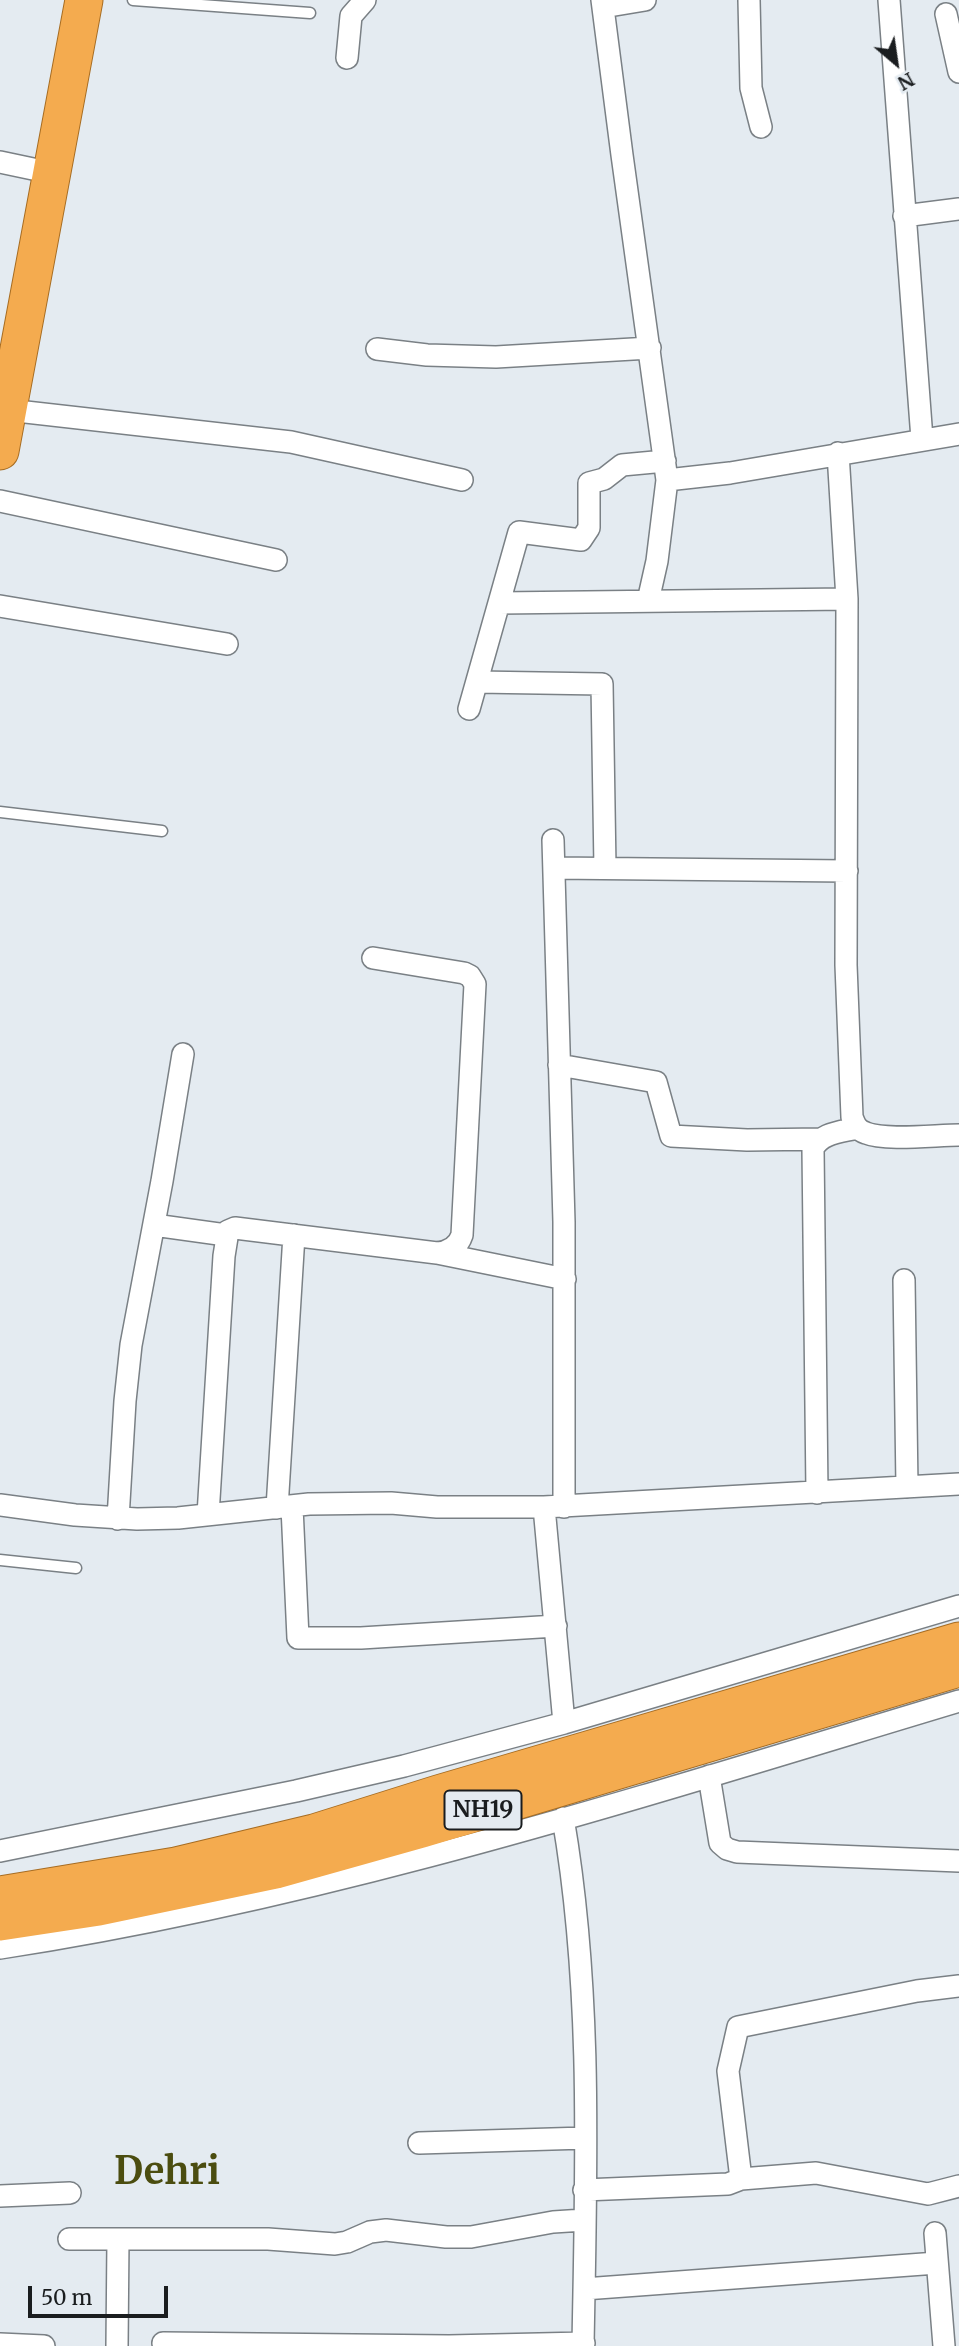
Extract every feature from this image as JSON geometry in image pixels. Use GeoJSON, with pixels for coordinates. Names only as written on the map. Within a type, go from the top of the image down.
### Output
{"type":"FeatureCollection","features":[{"type":"Feature","properties":{"kind":"highway"},"geometry":{"type":"LineString","coordinates":[[0,451],[84,0]]}},
{"type":"Feature","properties":{"kind":"highway","name":"NH19"},"geometry":{"type":"LineString","coordinates":[[0,1895],[176,1866],[314,1833],[959,1641]]}},
{"type":"Feature","properties":{"kind":"highway","name":"NH19"},"geometry":{"type":"LineString","coordinates":[[0,1923],[99,1907],[276,1870],[959,1668]]}},
{"type":"Feature","properties":{"kind":"street"},"geometry":{"type":"LineString","coordinates":[[347,58],[351,16],[365,0]]}},
{"type":"Feature","properties":{"kind":"street"},"geometry":{"type":"LineString","coordinates":[[645,0],[603,3],[666,470],[657,561],[648,601]]}},
{"type":"Feature","properties":{"kind":"street"},"geometry":{"type":"LineString","coordinates":[[749,0],[751,88],[761,127]]}},
{"type":"Feature","properties":{"kind":"street"},"geometry":{"type":"LineString","coordinates":[[889,0],[922,439]]}},
{"type":"Feature","properties":{"kind":"street"},"geometry":{"type":"LineString","coordinates":[[946,14],[959,72]]}},
{"type":"Feature","properties":{"kind":"street"},"geometry":{"type":"LineString","coordinates":[[0,162],[52,173]]}},
{"type":"Feature","properties":{"kind":"street"},"geometry":{"type":"LineString","coordinates":[[904,215],[959,209]]}},
{"type":"Feature","properties":{"kind":"street"},"geometry":{"type":"LineString","coordinates":[[377,349],[427,355],[496,357],[649,348]]}},
{"type":"Feature","properties":{"kind":"street"},"geometry":{"type":"LineString","coordinates":[[8,411],[291,442],[462,480]]}},
{"type":"Feature","properties":{"kind":"street"},"geometry":{"type":"LineString","coordinates":[[469,709],[519,531],[581,540],[589,528],[589,483],[604,479],[622,465],[730,473],[959,434]]}},
{"type":"Feature","properties":{"kind":"street"},"geometry":{"type":"LineString","coordinates":[[838,453],[847,599],[850,1102],[857,1128],[866,1133],[882,1136],[959,1135]]}},
{"type":"Feature","properties":{"kind":"street"},"geometry":{"type":"LineString","coordinates":[[0,501],[276,560]]}},
{"type":"Feature","properties":{"kind":"street"},"geometry":{"type":"LineString","coordinates":[[499,603],[847,599]]}},
{"type":"Feature","properties":{"kind":"street"},"geometry":{"type":"LineString","coordinates":[[0,606],[227,644]]}},
{"type":"Feature","properties":{"kind":"street"},"geometry":{"type":"LineString","coordinates":[[477,682],[602,684],[606,868]]}},
{"type":"Feature","properties":{"kind":"street"},"geometry":{"type":"LineString","coordinates":[[553,840],[565,1279],[562,1405],[554,1507],[556,1626],[564,1723]]}},
{"type":"Feature","properties":{"kind":"street"},"geometry":{"type":"LineString","coordinates":[[554,868],[847,871]]}},
{"type":"Feature","properties":{"kind":"street"},"geometry":{"type":"LineString","coordinates":[[373,958],[464,973],[470,976],[475,984],[463,1224],[460,1241],[456,1246],[437,1253]]}},
{"type":"Feature","properties":{"kind":"street"},"geometry":{"type":"LineString","coordinates":[[118,1519],[131,1345],[183,1054]]}},
{"type":"Feature","properties":{"kind":"street"},"geometry":{"type":"LineString","coordinates":[[559,1065],[656,1082],[671,1136],[747,1140],[821,1139],[857,1128]]}},
{"type":"Feature","properties":{"kind":"street"},"geometry":{"type":"LineString","coordinates":[[817,1493],[813,1149],[821,1139]]}},
{"type":"Feature","properties":{"kind":"street"},"geometry":{"type":"LineString","coordinates":[[154,1225],[226,1235]]}},
{"type":"Feature","properties":{"kind":"street"},"geometry":{"type":"LineString","coordinates":[[208,1515],[226,1235],[229,1230],[234,1228],[437,1253],[565,1279]]}},
{"type":"Feature","properties":{"kind":"street"},"geometry":{"type":"LineString","coordinates":[[294,1235],[285,1507],[298,1638],[362,1638],[556,1626]]}},
{"type":"Feature","properties":{"kind":"street"},"geometry":{"type":"LineString","coordinates":[[904,1280],[907,1487]]}},
{"type":"Feature","properties":{"kind":"street"},"geometry":{"type":"LineString","coordinates":[[0,1506],[118,1519],[208,1515],[285,1507],[391,1503],[437,1507],[554,1507],[959,1483]]}},
{"type":"Feature","properties":{"kind":"street"},"geometry":{"type":"LineString","coordinates":[[0,1851],[342,1781],[564,1723],[959,1606]]}},
{"type":"Feature","properties":{"kind":"street"},"geometry":{"type":"LineString","coordinates":[[0,1948],[245,1903],[366,1873],[709,1776],[959,1700]]}},
{"type":"Feature","properties":{"kind":"street"},"geometry":{"type":"LineString","coordinates":[[709,1776],[720,1843],[727,1849],[737,1852],[959,1861]]}},
{"type":"Feature","properties":{"kind":"street"},"geometry":{"type":"LineString","coordinates":[[163,2343],[449,2346],[583,2344],[584,2005],[574,1883],[563,1818]]}},
{"type":"Feature","properties":{"kind":"street"},"geometry":{"type":"LineString","coordinates":[[741,2179],[727,2071],[738,2027],[959,1986]]}},
{"type":"Feature","properties":{"kind":"street"},"geometry":{"type":"LineString","coordinates":[[419,2143],[585,2138]]}},
{"type":"Feature","properties":{"kind":"street"},"geometry":{"type":"LineString","coordinates":[[584,2190],[728,2184],[741,2179],[816,2174],[928,2194],[959,2186]]}},
{"type":"Feature","properties":{"kind":"street"},"geometry":{"type":"LineString","coordinates":[[0,2196],[71,2193]]}},
{"type":"Feature","properties":{"kind":"street"},"geometry":{"type":"LineString","coordinates":[[69,2239],[268,2239],[335,2244],[378,2231],[471,2237],[553,2222],[584,2220]]}},
{"type":"Feature","properties":{"kind":"street"},"geometry":{"type":"LineString","coordinates":[[935,2233],[944,2346]]}},
{"type":"Feature","properties":{"kind":"street"},"geometry":{"type":"LineString","coordinates":[[117,2346],[118,2239]]}},
{"type":"Feature","properties":{"kind":"street"},"geometry":{"type":"LineString","coordinates":[[584,2289],[937,2263]]}},
{"type":"Feature","properties":{"kind":"street"},"geometry":{"type":"LineString","coordinates":[[0,2344],[44,2346]]}},
{"type":"Feature","properties":{"kind":"lane"},"geometry":{"type":"LineString","coordinates":[[133,0],[310,13]]}},
{"type":"Feature","properties":{"kind":"lane"},"geometry":{"type":"LineString","coordinates":[[0,812],[162,831]]}},
{"type":"Feature","properties":{"kind":"lane"},"geometry":{"type":"LineString","coordinates":[[0,1560],[76,1568]]}},
{"type":"Feature","properties":{"kind":"district","name":"Dehri"},"geometry":{"type":"Point","coordinates":[167,2173]}}]}
